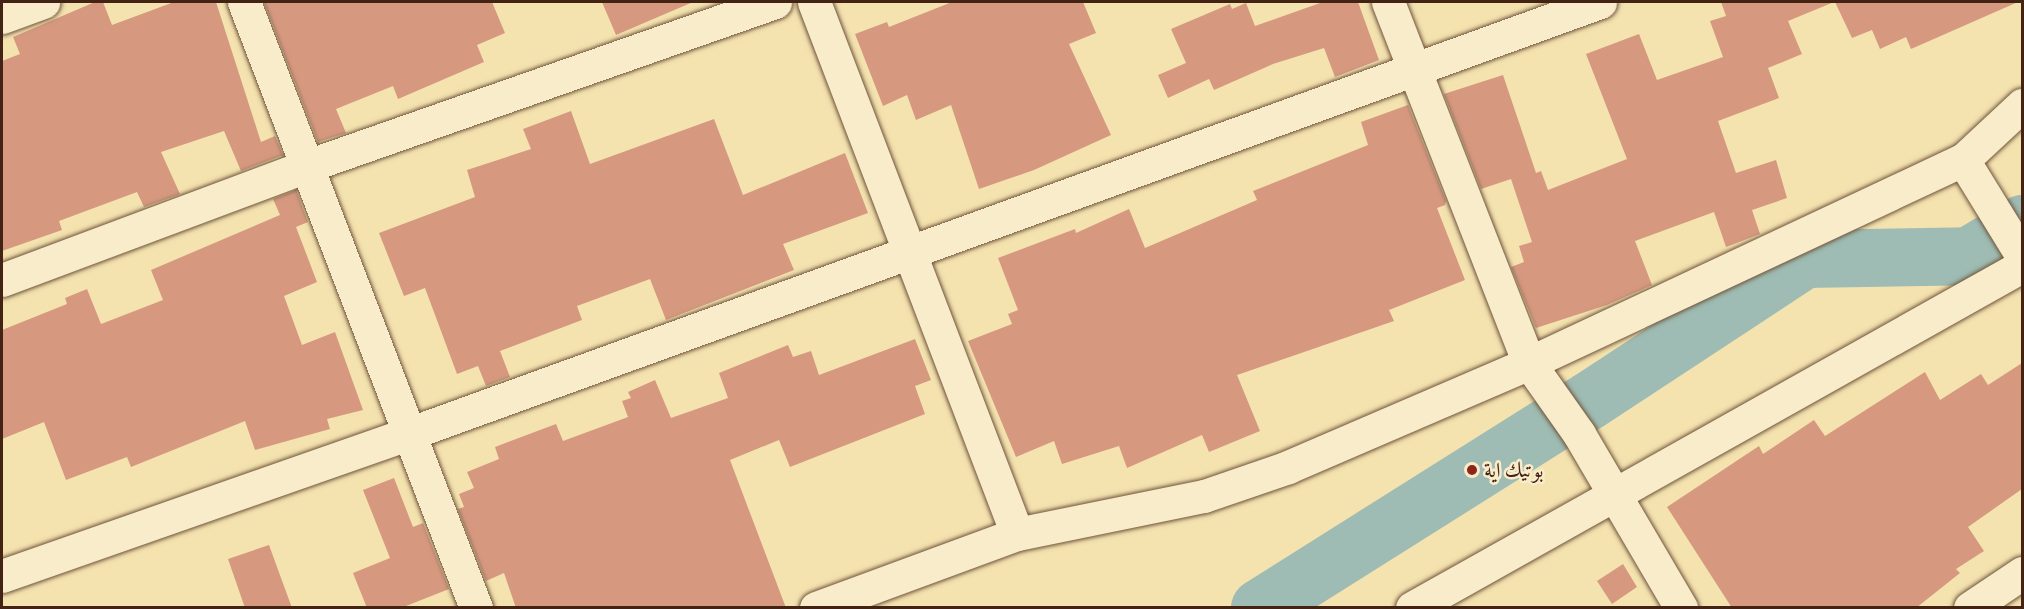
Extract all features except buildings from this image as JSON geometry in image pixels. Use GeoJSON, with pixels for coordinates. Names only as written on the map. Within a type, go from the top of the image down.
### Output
{"type":"FeatureCollection","features":[{"type":"Feature","properties":{"kind":"street"},"geometry":{"type":"LineString","coordinates":[[2,17],[43,2]]}},
{"type":"Feature","properties":{"kind":"street"},"geometry":{"type":"LineString","coordinates":[[244,2],[476,608]]}},
{"type":"Feature","properties":{"kind":"street"},"geometry":{"type":"LineString","coordinates":[[2,280],[307,166],[775,2]]}},
{"type":"Feature","properties":{"kind":"street"},"geometry":{"type":"LineString","coordinates":[[814,2],[907,254],[1017,534]]}},
{"type":"Feature","properties":{"kind":"street"},"geometry":{"type":"LineString","coordinates":[[1388,2],[1529,363],[1570,421],[1616,493],[1681,608]]}},
{"type":"Feature","properties":{"kind":"street"},"geometry":{"type":"LineString","coordinates":[[2,576],[408,434],[1600,2]]}},
{"type":"Feature","properties":{"kind":"street"},"geometry":{"type":"LineString","coordinates":[[816,608],[1017,534],[1204,496],[1288,467],[1529,363],[1963,160],[2022,105]]}},
{"type":"Feature","properties":{"kind":"street"},"geometry":{"type":"LineString","coordinates":[[1963,160],[2022,256]]}},
{"type":"Feature","properties":{"kind":"street"},"geometry":{"type":"LineString","coordinates":[[1412,608],[2022,267]]}},
{"type":"Feature","properties":{"kind":"street"},"geometry":{"type":"LineString","coordinates":[[1970,608],[2022,573]]}},
{"type":"Feature","properties":{"kind":"waterway"},"geometry":{"type":"LineString","coordinates":[[1260,608],[1589,401],[1805,259],[1969,256],[2022,224]]}},
{"type":"Feature","properties":{"kind":"place","name":"بوتيك اية"},"geometry":{"type":"Point","coordinates":[1472,470]}}]}
